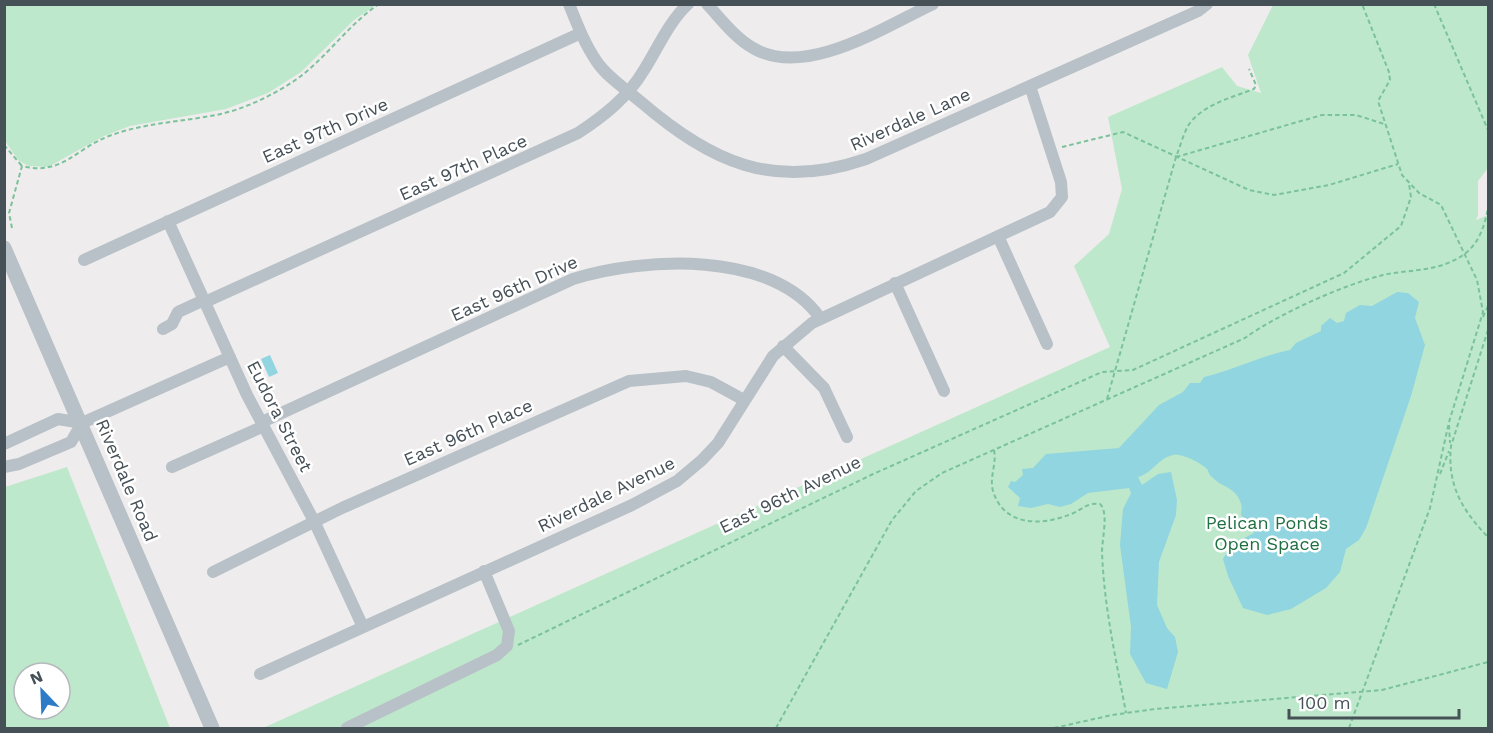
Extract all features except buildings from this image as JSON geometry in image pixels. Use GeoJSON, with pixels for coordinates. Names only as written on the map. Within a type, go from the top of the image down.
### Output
{"type":"FeatureCollection","features":[{"type":"Feature","properties":{"kind":"street","name":"Riverdale Lane"},"geometry":{"type":"LineString","coordinates":[[569,4],[581,33],[601,67],[676,132],[716,155],[750,166],[799,172],[848,165],[866,159],[1198,11],[1207,4]]}},
{"type":"Feature","properties":{"kind":"street","name":"East 97th Place"},"geometry":{"type":"LineString","coordinates":[[163,329],[172,324],[178,312],[557,144],[601,118],[644,72],[674,19],[688,4]]}},
{"type":"Feature","properties":{"kind":"street"},"geometry":{"type":"LineString","coordinates":[[707,4],[753,48],[788,59],[810,57],[832,50],[933,4]]}},
{"type":"Feature","properties":{"kind":"street","name":"East 97th Drive"},"geometry":{"type":"LineString","coordinates":[[84,260],[581,33]]}},
{"type":"Feature","properties":{"kind":"street","name":"Riverdale Avenue"},"geometry":{"type":"LineString","coordinates":[[260,674],[632,505],[678,481],[691,472],[718,443],[767,365],[783,345],[820,318],[1050,212],[1060,201],[1061,182],[1029,86]]}},
{"type":"Feature","properties":{"kind":"street","name":"Eudora Street"},"geometry":{"type":"LineString","coordinates":[[168,220],[230,357],[315,523],[363,627]]}},
{"type":"Feature","properties":{"kind":"street"},"geometry":{"type":"LineString","coordinates":[[998,236],[1047,344]]}},
{"type":"Feature","properties":{"kind":"street","name":"Riverdale Road"},"geometry":{"type":"LineString","coordinates":[[4,248],[212,729]]}},
{"type":"Feature","properties":{"kind":"street","name":"East 96th Drive"},"geometry":{"type":"LineString","coordinates":[[172,467],[573,279],[619,267],[662,262],[695,263],[745,273],[802,298],[820,318]]}},
{"type":"Feature","properties":{"kind":"street"},"geometry":{"type":"LineString","coordinates":[[895,283],[944,391]]}},
{"type":"Feature","properties":{"kind":"street"},"geometry":{"type":"LineString","coordinates":[[783,345],[824,388],[847,437]]}},
{"type":"Feature","properties":{"kind":"street"},"geometry":{"type":"LineString","coordinates":[[4,444],[58,419],[81,423],[230,357]]}},
{"type":"Feature","properties":{"kind":"street","name":"East 96th Place"},"geometry":{"type":"LineString","coordinates":[[213,573],[342,508],[629,381],[686,376],[711,382],[744,400]]}},
{"type":"Feature","properties":{"kind":"street"},"geometry":{"type":"LineString","coordinates":[[4,467],[19,465],[71,442],[81,423]]}},
{"type":"Feature","properties":{"kind":"street"},"geometry":{"type":"LineString","coordinates":[[347,729],[497,655],[507,646],[509,631],[484,571]]}},
{"type":"Feature","properties":{"kind":"path"},"geometry":{"type":"LineString","coordinates":[[4,145],[22,166],[50,169],[108,136],[150,124],[218,115],[250,104],[292,82],[355,22],[379,4]]}},
{"type":"Feature","properties":{"kind":"path"},"geometry":{"type":"LineString","coordinates":[[1362,4],[1389,72],[1390,80],[1378,101],[1398,164],[1409,184],[1419,193],[1441,205],[1466,254],[1482,298],[1482,320]]}},
{"type":"Feature","properties":{"kind":"path"},"geometry":{"type":"LineString","coordinates":[[1434,4],[1488,130]]}},
{"type":"Feature","properties":{"kind":"path"},"geometry":{"type":"LineString","coordinates":[[1107,399],[1176,157],[1188,126],[1199,114],[1254,89],[1256,85],[1249,69]]}},
{"type":"Feature","properties":{"kind":"path"},"geometry":{"type":"LineString","coordinates":[[1176,157],[1322,115],[1356,115],[1384,124]]}},
{"type":"Feature","properties":{"kind":"path"},"geometry":{"type":"LineString","coordinates":[[1051,150],[1123,132],[1249,190],[1274,195],[1329,185],[1398,164]]}},
{"type":"Feature","properties":{"kind":"path"},"geometry":{"type":"LineString","coordinates":[[12,228],[9,213],[22,166]]}},
{"type":"Feature","properties":{"kind":"path"},"geometry":{"type":"LineString","coordinates":[[1114,373],[1133,370],[1344,273],[1401,226],[1411,197],[1409,184]]}},
{"type":"Feature","properties":{"kind":"path"},"geometry":{"type":"LineString","coordinates":[[776,729],[892,520],[916,491],[942,473],[1245,338],[1260,327],[1336,292],[1385,275],[1423,271],[1466,254],[1484,227],[1488,208]]}},
{"type":"Feature","properties":{"kind":"path"},"geometry":{"type":"LineString","coordinates":[[1349,729],[1414,555],[1437,479],[1449,422],[1488,306]]}},
{"type":"Feature","properties":{"kind":"path"},"geometry":{"type":"LineString","coordinates":[[1437,479],[1450,447],[1488,330]]}},
{"type":"Feature","properties":{"kind":"path","name":"East 96th Avenue"},"geometry":{"type":"LineString","coordinates":[[518,645],[871,475],[1102,372],[1114,373]]}},
{"type":"Feature","properties":{"kind":"path"},"geometry":{"type":"LineString","coordinates":[[1449,422],[1450,473],[1457,497],[1471,519],[1488,537]]}},
{"type":"Feature","properties":{"kind":"path"},"geometry":{"type":"LineString","coordinates":[[994,449],[992,485],[994,493],[1003,509],[1015,517],[1032,523],[1061,517],[1087,504],[1100,504],[1105,508],[1102,538],[1107,612],[1126,713]]}},
{"type":"Feature","properties":{"kind":"path"},"geometry":{"type":"LineString","coordinates":[[1054,729],[1126,713],[1291,696],[1361,693],[1488,662]]}},
{"type":"Feature","properties":{"kind":"green space"},"geometry":{"type":"Polygon","coordinates":[[[4,5],[376,5],[354,20],[301,72],[268,93],[226,109],[130,126],[104,136],[48,167],[29,166],[19,161],[5,141],[4,5]]]}},
{"type":"Feature","properties":{"kind":"green space","name":"Pelican Ponds Open Space"},"geometry":{"type":"Polygon","coordinates":[[[1273,5],[1488,5],[1488,168],[1478,181],[1476,220],[1488,215],[1488,728],[263,728],[1110,347],[1074,266],[1109,234],[1122,189],[1108,117],[1222,67],[1237,86],[1261,93],[1248,55],[1273,5]]]}},
{"type":"Feature","properties":{"kind":"green space"},"geometry":{"type":"Polygon","coordinates":[[[67,467],[170,728],[5,728],[5,487],[67,467]]]}},
{"type":"Feature","properties":{"kind":"water"},"geometry":{"type":"Polygon","coordinates":[[[1397,292],[1408,293],[1419,302],[1415,318],[1425,345],[1411,396],[1366,528],[1359,540],[1346,549],[1340,572],[1326,588],[1291,609],[1267,615],[1243,608],[1223,559],[1231,545],[1254,533],[1241,515],[1241,504],[1235,493],[1215,480],[1207,469],[1181,455],[1168,457],[1138,477],[1142,485],[1158,474],[1171,472],[1177,500],[1176,515],[1159,562],[1157,605],[1167,628],[1175,637],[1178,652],[1167,689],[1146,683],[1130,654],[1131,627],[1120,545],[1123,509],[1131,493],[1129,488],[1088,493],[1071,504],[1060,507],[1048,504],[1031,508],[1018,506],[1020,498],[1008,487],[1011,481],[1015,482],[1023,475],[1022,469],[1033,468],[1046,454],[1119,448],[1159,405],[1183,392],[1190,383],[1200,383],[1204,377],[1290,350],[1296,343],[1321,331],[1321,326],[1330,318],[1337,323],[1344,321],[1346,313],[1360,305],[1372,306],[1397,292]]]}},
{"type":"Feature","properties":{"kind":"water"},"geometry":{"type":"Polygon","coordinates":[[[270,355],[278,373],[269,377],[261,359],[270,355]]]}}]}
